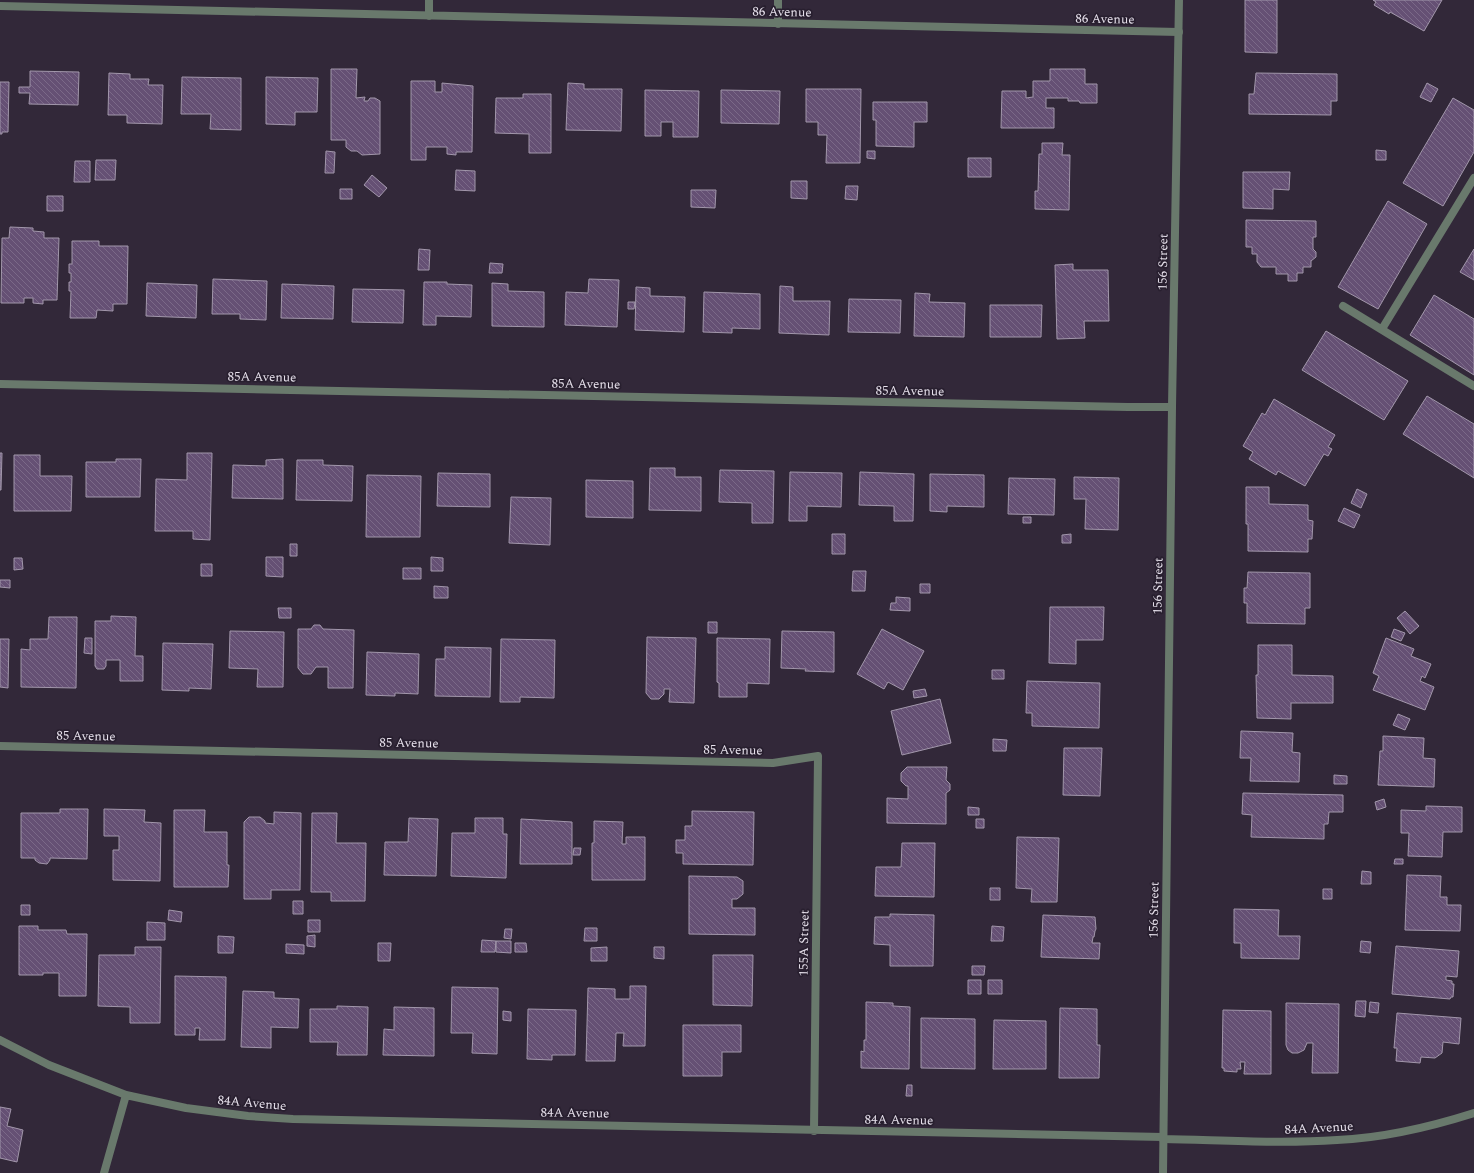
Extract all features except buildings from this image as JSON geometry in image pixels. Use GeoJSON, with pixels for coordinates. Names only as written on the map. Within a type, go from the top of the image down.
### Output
{"type":"FeatureCollection","features":[{"type":"Feature","properties":{"kind":"street"},"geometry":{"type":"LineString","coordinates":[[429,0],[429,16]]}},
{"type":"Feature","properties":{"kind":"street"},"geometry":{"type":"LineString","coordinates":[[778,0],[778,24]]}},
{"type":"Feature","properties":{"kind":"street","name":"156 Street"},"geometry":{"type":"LineString","coordinates":[[1163,1173],[1172,407],[1179,0]]}},
{"type":"Feature","properties":{"kind":"street","name":"86 Avenue"},"geometry":{"type":"LineString","coordinates":[[0,6],[1179,32]]}},
{"type":"Feature","properties":{"kind":"street"},"geometry":{"type":"LineString","coordinates":[[1382,329],[1471,190],[1474,178]]}},
{"type":"Feature","properties":{"kind":"street"},"geometry":{"type":"LineString","coordinates":[[1343,306],[1474,386]]}},
{"type":"Feature","properties":{"kind":"street","name":"85A Avenue"},"geometry":{"type":"LineString","coordinates":[[0,384],[1172,407]]}},
{"type":"Feature","properties":{"kind":"street","name":"85 Avenue"},"geometry":{"type":"LineString","coordinates":[[0,746],[773,763],[818,756]]}},
{"type":"Feature","properties":{"kind":"street","name":"155A Street"},"geometry":{"type":"LineString","coordinates":[[814,1131],[818,756]]}},
{"type":"Feature","properties":{"kind":"street","name":"84A Avenue"},"geometry":{"type":"LineString","coordinates":[[0,1040],[49,1065],[126,1096],[186,1108],[232,1114],[293,1119],[1290,1142],[1338,1140],[1405,1131],[1474,1113]]}},
{"type":"Feature","properties":{"kind":"street"},"geometry":{"type":"LineString","coordinates":[[104,1173],[126,1096]]}}]}
